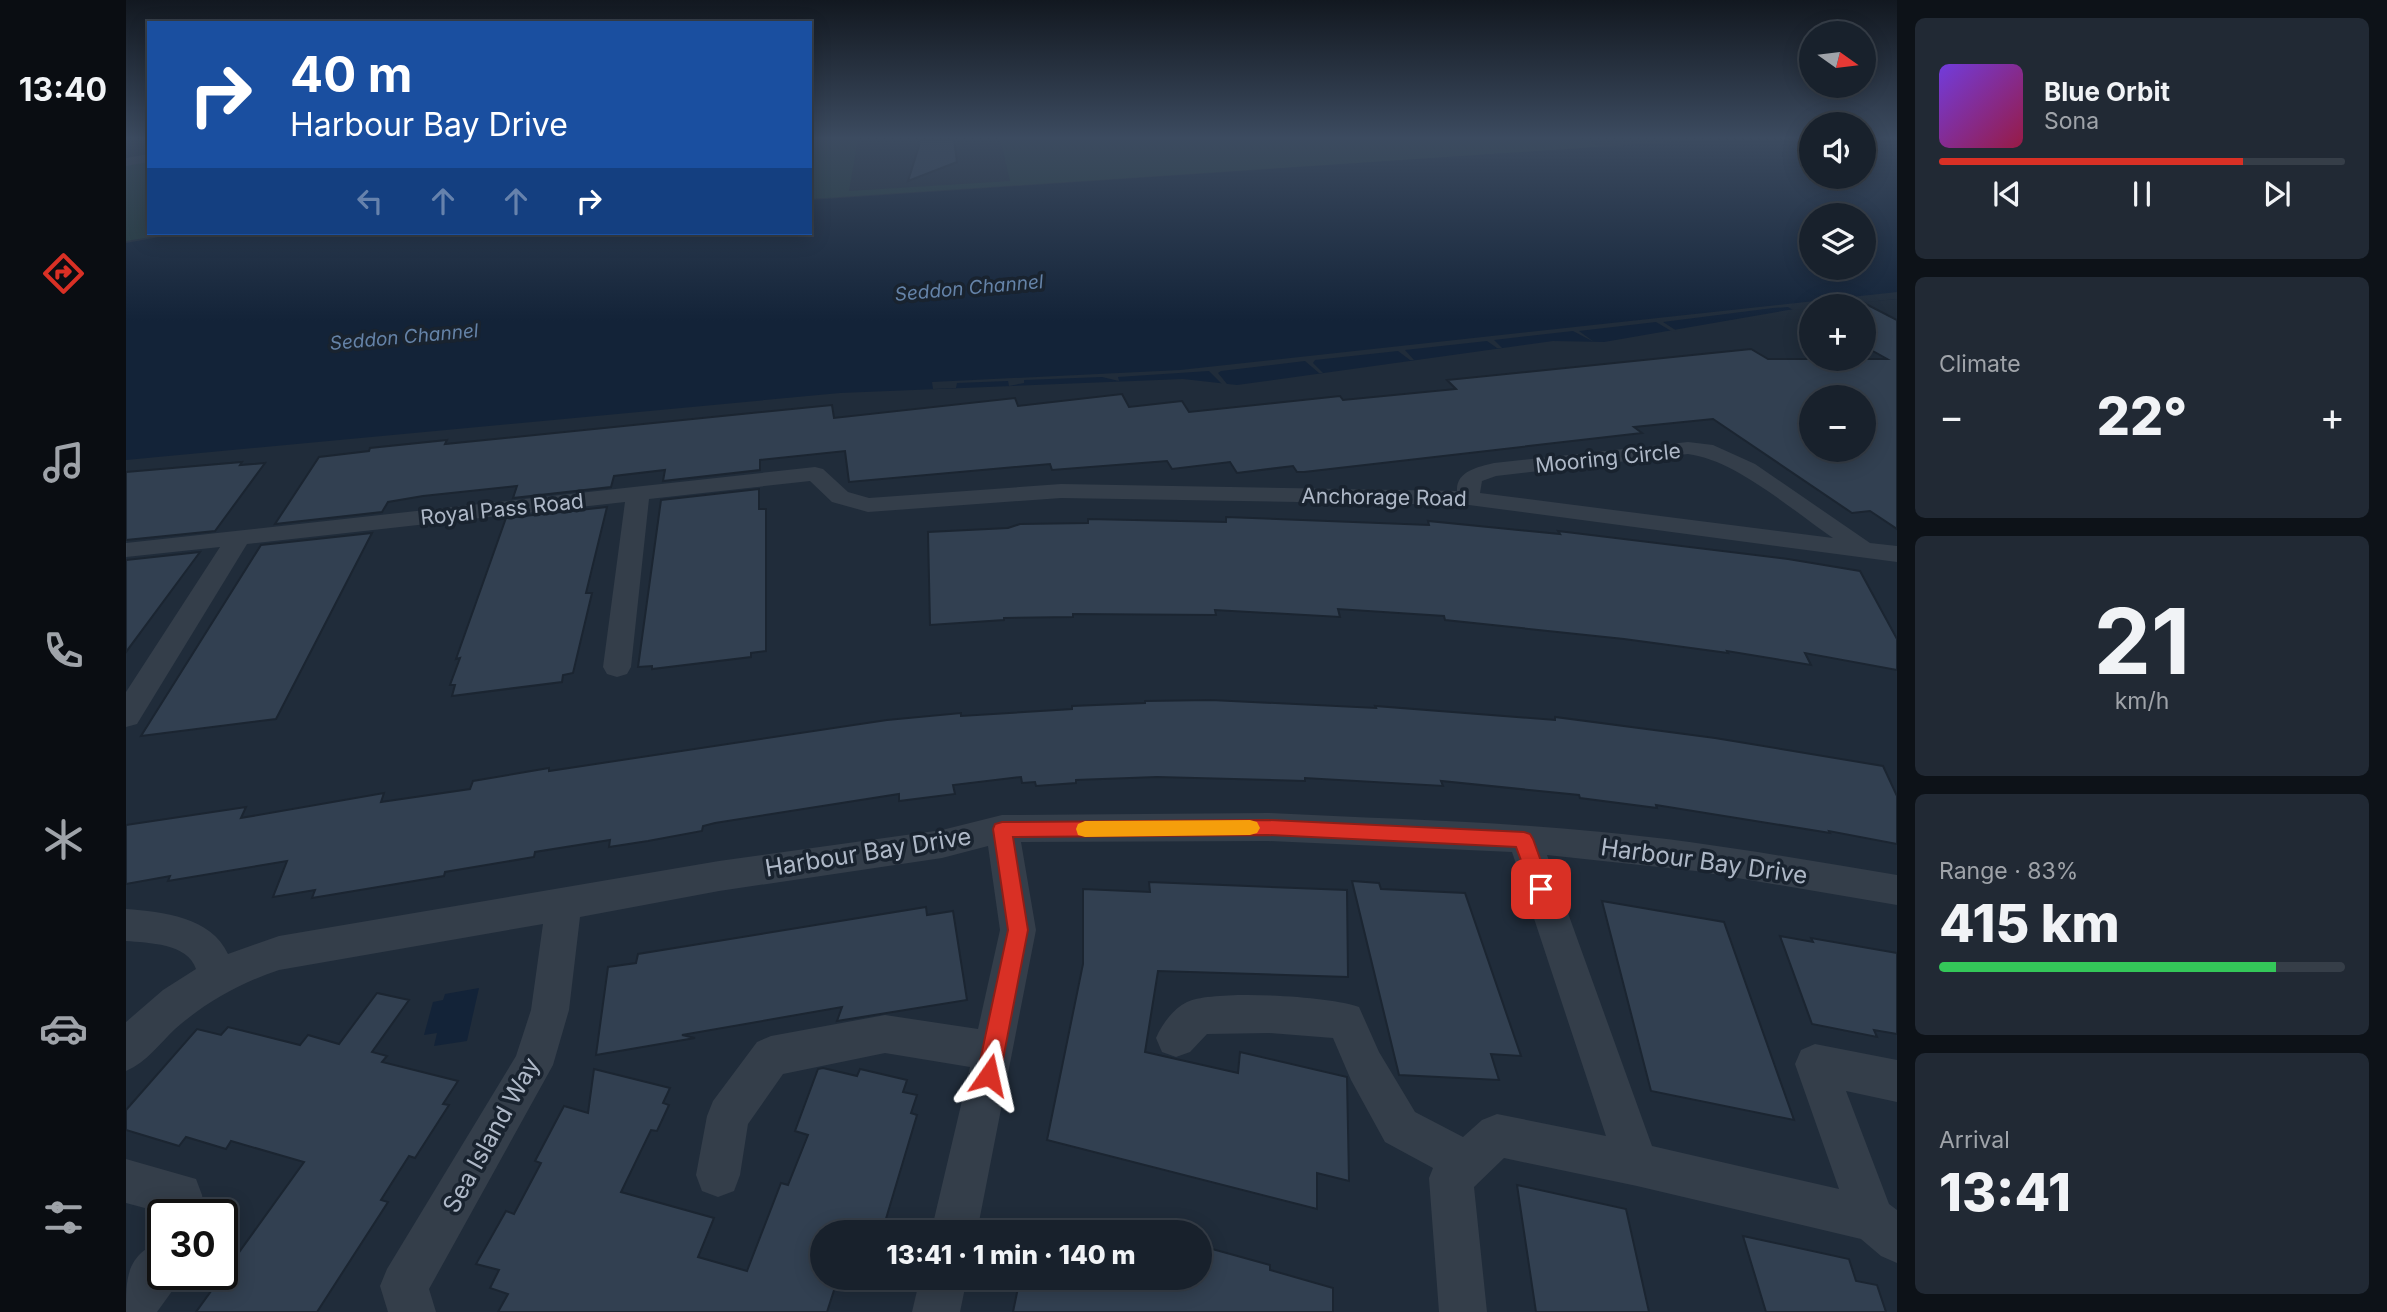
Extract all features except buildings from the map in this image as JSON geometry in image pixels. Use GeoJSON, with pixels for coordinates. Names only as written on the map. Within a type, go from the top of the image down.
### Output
{"type":"FeatureCollection","features":[{"type":"Feature","properties":{"kind":"street","name":"Mooring Circle"},"geometry":{"type":"LineString","coordinates":[[1469,498],[1468,484],[1474,476],[1494,471],[1688,448],[1705,450],[1747,469],[1864,548]]}},
{"type":"Feature","properties":{"kind":"street","name":"Royal Pass Road"},"geometry":{"type":"LineString","coordinates":[[126,550],[814,474],[840,497],[868,505]]}},
{"type":"Feature","properties":{"kind":"street","name":"Anchorage Road"},"geometry":{"type":"LineString","coordinates":[[868,505],[1061,491],[1469,498],[1897,554]]}},
{"type":"Feature","properties":{"kind":"street"},"geometry":{"type":"LineString","coordinates":[[617,667],[638,494]]}},
{"type":"Feature","properties":{"kind":"street"},"geometry":{"type":"LineString","coordinates":[[126,716],[239,537]]}},
{"type":"Feature","properties":{"kind":"street","name":"Harbour Bay Drive"},"geometry":{"type":"LineString","coordinates":[[126,1051],[152,1022],[182,997],[247,962],[279,953],[719,876],[942,844],[1002,829],[1268,827],[1524,839],[1696,857],[1897,890]]}},
{"type":"Feature","properties":{"kind":"street"},"geometry":{"type":"LineString","coordinates":[[957,1220],[1018,930],[1002,829]]}},
{"type":"Feature","properties":{"kind":"street"},"geometry":{"type":"LineString","coordinates":[[1524,839],[1637,1164]]}},
{"type":"Feature","properties":{"kind":"street","name":"Sea Island Way"},"geometry":{"type":"LineString","coordinates":[[412,1312],[404,1286],[533,1065],[550,1010],[564,905]]}},
{"type":"Feature","properties":{"kind":"street"},"geometry":{"type":"LineString","coordinates":[[126,925],[152,927],[188,938],[207,951],[217,976]]}},
{"type":"Feature","properties":{"kind":"street"},"geometry":{"type":"LineString","coordinates":[[1176,1038],[1198,1016],[1269,1014],[1345,1020],[1365,1066],[1400,1127],[1467,1162]]}},
{"type":"Feature","properties":{"kind":"street"},"geometry":{"type":"LineString","coordinates":[[718,1175],[728,1116],[771,1056],[885,1034],[993,1051]]}},
{"type":"Feature","properties":{"kind":"street"},"geometry":{"type":"LineString","coordinates":[[1884,1230],[1815,1064],[1897,1081]]}},
{"type":"Feature","properties":{"kind":"street"},"geometry":{"type":"LineString","coordinates":[[1463,1312],[1451,1178],[1497,1135],[1637,1164],[1884,1230]]}},
{"type":"Feature","properties":{"kind":"street"},"geometry":{"type":"LineString","coordinates":[[126,1181],[180,1195],[181,1199]]}},
{"type":"Feature","properties":{"kind":"street"},"geometry":{"type":"LineString","coordinates":[[128,1312],[147,1285]]}},
{"type":"Feature","properties":{"kind":"street"},"geometry":{"type":"LineString","coordinates":[[936,1312],[941,1290]]}},
{"type":"Feature","properties":{"kind":"green space"},"geometry":{"type":"Polygon","coordinates":[[[126,199],[147,199],[147,235],[163,235],[126,241],[126,199]]]}},
{"type":"Feature","properties":{"kind":"water","name":"Seddon Channel"},"geometry":{"type":"Polygon","coordinates":[[[822,199],[1897,199],[1897,299],[1876,301],[1876,294],[1799,294],[1799,308],[1604,342],[1553,341],[1237,385],[1183,379],[840,393],[126,460],[126,243],[170,235],[812,235],[812,200],[822,199]]]}},
{"type":"Feature","properties":{"kind":"water"},"geometry":{"type":"Polygon","coordinates":[[[479,988],[467,1041],[434,1046],[437,1033],[424,1035],[433,1002],[443,1000],[445,994],[479,988]]]}},
{"type":"Feature","properties":{"kind":"pier"},"geometry":{"type":"Polygon","coordinates":[[[1897,292],[1897,299],[1876,301],[1876,294],[1897,292]]]}},
{"type":"Feature","properties":{"kind":"pier"},"geometry":{"type":"Polygon","coordinates":[[[1799,303],[1799,309],[1773,308],[1663,322],[1677,331],[1673,332],[1656,322],[1579,331],[1594,342],[1573,331],[1494,340],[1502,348],[1497,348],[1487,341],[1405,350],[1414,360],[1398,351],[1315,360],[1313,363],[1323,373],[1319,373],[1305,361],[1221,371],[1218,373],[1227,384],[1222,384],[1209,371],[1118,377],[1119,381],[1102,377],[1024,380],[1024,383],[1009,386],[1008,381],[957,383],[956,388],[933,389],[932,382],[1180,370],[1799,303]]]}},
{"type":"Feature","properties":{"kind":"slow traffic"},"geometry":{"type":"LineString","coordinates":[[1085,829],[1250,828]]}},
{"type":"Feature","properties":{"kind":"route"},"geometry":{"type":"LineString","coordinates":[[989,1075],[1018,930],[1002,829],[1268,827],[1524,839],[1541,889]]}}]}
